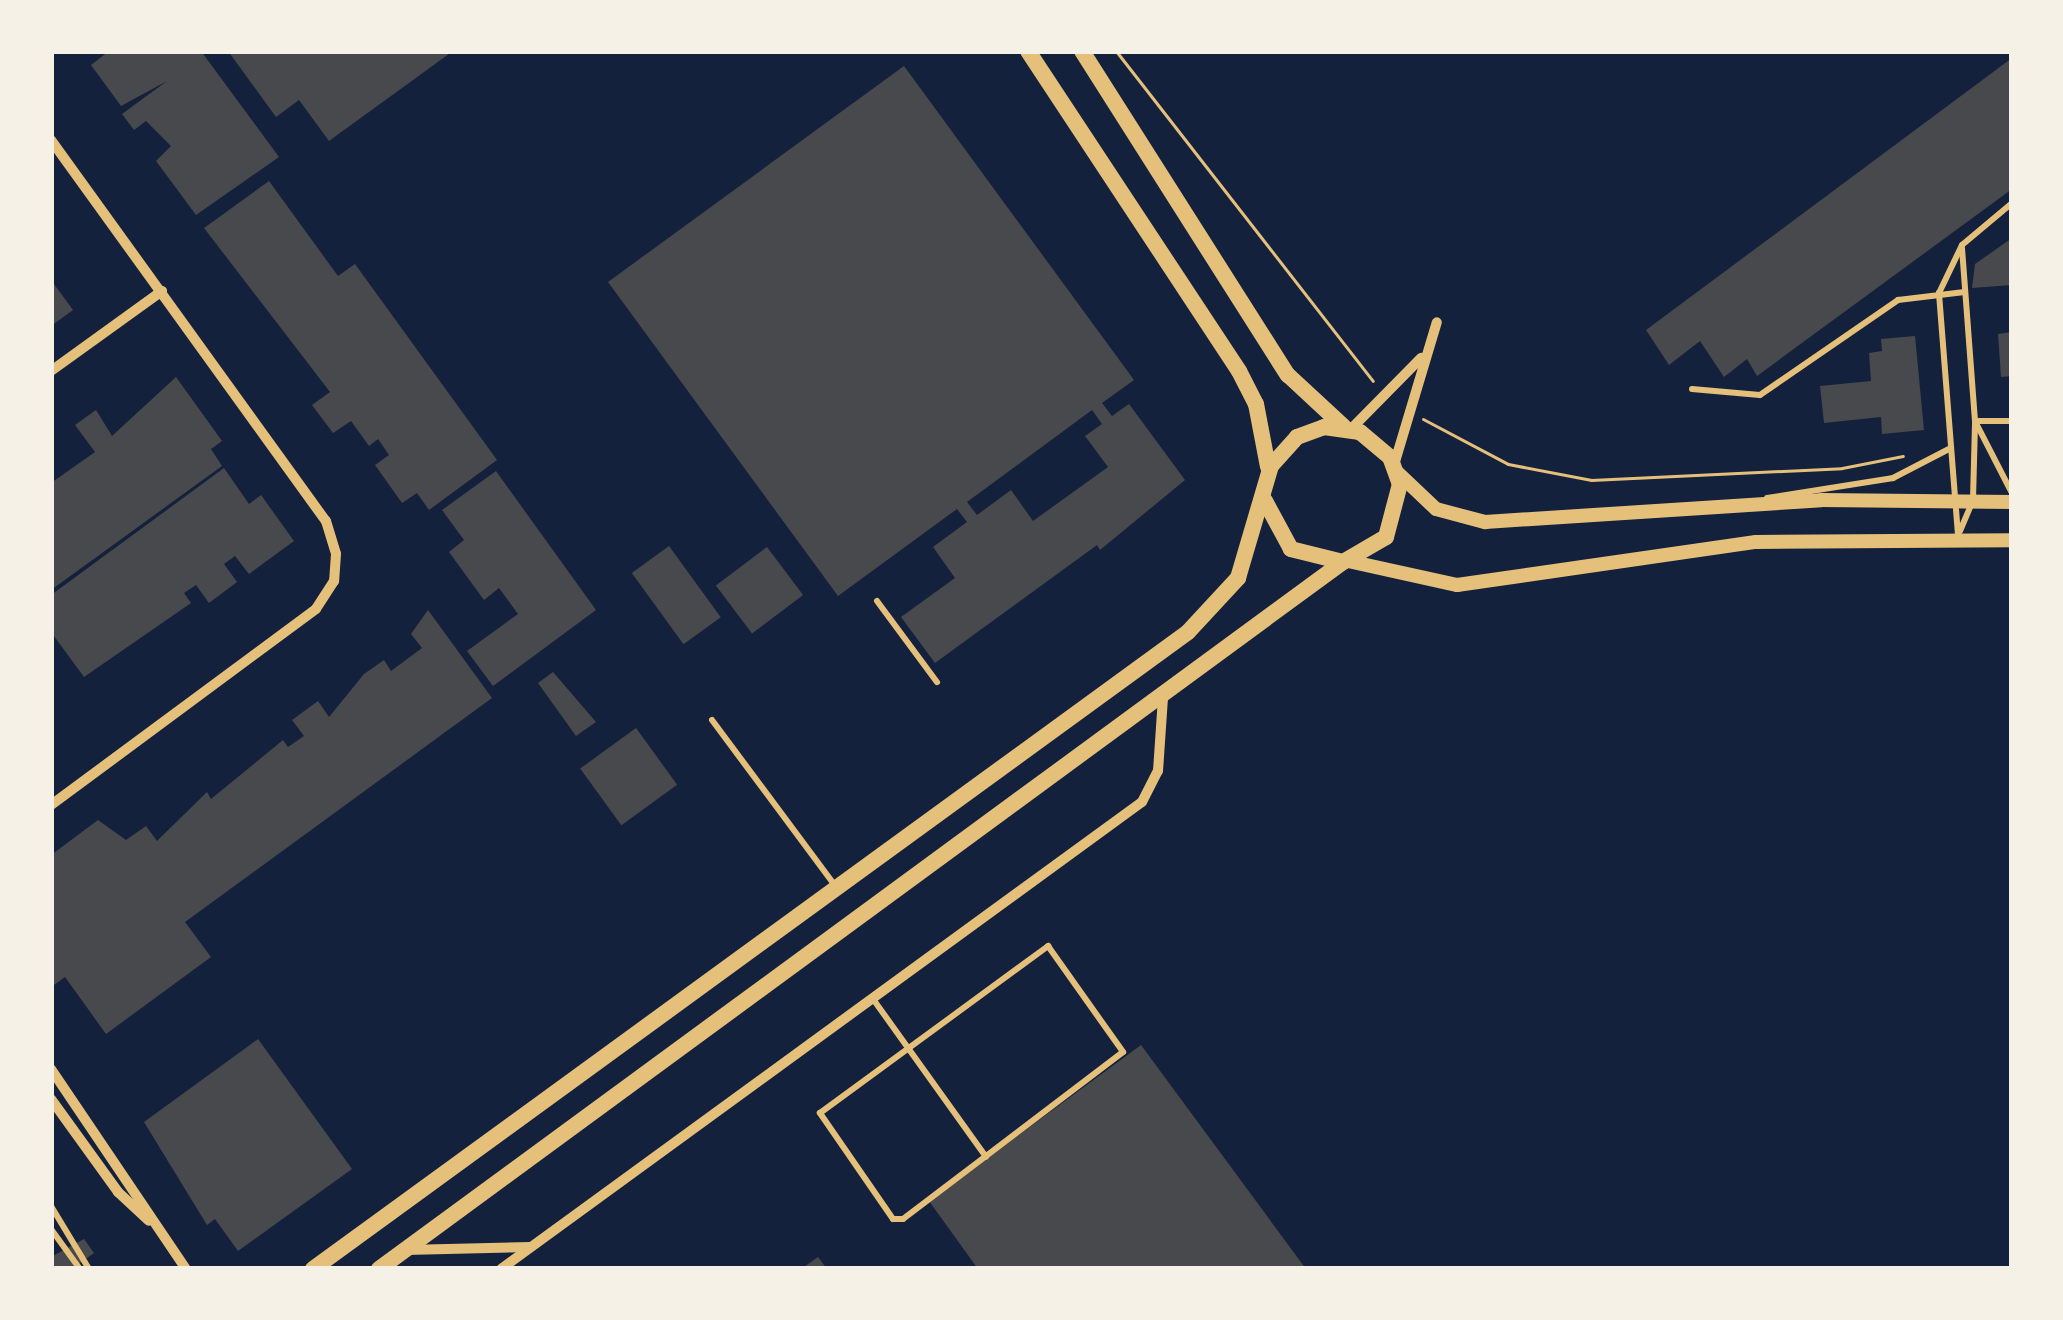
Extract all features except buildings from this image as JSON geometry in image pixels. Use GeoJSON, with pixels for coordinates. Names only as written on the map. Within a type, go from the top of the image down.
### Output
{"type":"FeatureCollection","features":[{"type":"Feature","properties":{"kind":"main road"},"geometry":{"type":"LineString","coordinates":[[314,1269],[1213,610],[1238,578],[1265,501],[1262,422],[1239,371],[1028,51]]}},
{"type":"Feature","properties":{"kind":"main road"},"geometry":{"type":"LineString","coordinates":[[379,1269],[1392,528],[1396,469],[1377,442],[1347,428],[1288,375],[1082,51]]}},
{"type":"Feature","properties":{"kind":"main road"},"geometry":{"type":"LineString","coordinates":[[1267,475],[1297,436],[1347,428]]}},
{"type":"Feature","properties":{"kind":"main road"},"geometry":{"type":"LineString","coordinates":[[1265,501],[1291,548],[1346,562]]}},
{"type":"Feature","properties":{"kind":"street"},"geometry":{"type":"LineString","coordinates":[[51,140],[326,521],[335,543],[334,581],[316,609],[51,806]]}},
{"type":"Feature","properties":{"kind":"street"},"geometry":{"type":"LineString","coordinates":[[51,371],[162,291]]}},
{"type":"Feature","properties":{"kind":"street"},"geometry":{"type":"LineString","coordinates":[[1436,322],[1423,356],[1396,469],[1436,509],[1485,522],[2012,497]]}},
{"type":"Feature","properties":{"kind":"street"},"geometry":{"type":"LineString","coordinates":[[1347,428],[1423,356]]}},
{"type":"Feature","properties":{"kind":"street"},"geometry":{"type":"LineString","coordinates":[[1346,562],[1457,585],[1756,542],[1958,535],[2012,540]]}},
{"type":"Feature","properties":{"kind":"street"},"geometry":{"type":"LineString","coordinates":[[501,1269],[1142,802],[1158,771],[1163,697]]}},
{"type":"Feature","properties":{"kind":"street"},"geometry":{"type":"LineString","coordinates":[[51,1069],[133,1182],[156,1227],[186,1269]]}},
{"type":"Feature","properties":{"kind":"street"},"geometry":{"type":"LineString","coordinates":[[51,1100],[118,1192],[156,1227]]}},
{"type":"Feature","properties":{"kind":"street"},"geometry":{"type":"LineString","coordinates":[[404,1250],[533,1246]]}},
{"type":"Feature","properties":{"kind":"lane"},"geometry":{"type":"LineString","coordinates":[[1958,535],[1950,499],[1939,293],[1962,245],[2012,203]]}},
{"type":"Feature","properties":{"kind":"lane"},"geometry":{"type":"LineString","coordinates":[[1958,535],[1973,500],[1976,422],[1962,245]]}},
{"type":"Feature","properties":{"kind":"lane"},"geometry":{"type":"LineString","coordinates":[[1692,389],[1760,395],[1882,309],[1939,293],[1965,292]]}},
{"type":"Feature","properties":{"kind":"lane"},"geometry":{"type":"LineString","coordinates":[[1976,422],[2012,421]]}},
{"type":"Feature","properties":{"kind":"lane"},"geometry":{"type":"LineString","coordinates":[[1976,422],[1989,461],[2012,497]]}},
{"type":"Feature","properties":{"kind":"lane"},"geometry":{"type":"LineString","coordinates":[[1710,508],[1893,478],[1949,449]]}},
{"type":"Feature","properties":{"kind":"lane"},"geometry":{"type":"LineString","coordinates":[[877,601],[937,682]]}},
{"type":"Feature","properties":{"kind":"lane"},"geometry":{"type":"LineString","coordinates":[[712,720],[836,887]]}},
{"type":"Feature","properties":{"kind":"lane"},"geometry":{"type":"LineString","coordinates":[[1048,946],[1124,1043],[1117,1060],[986,1156],[897,1220],[820,1119],[824,1108],[1048,946]]}},
{"type":"Feature","properties":{"kind":"lane"},"geometry":{"type":"LineString","coordinates":[[873,999],[986,1156]]}},
{"type":"Feature","properties":{"kind":"lane"},"geometry":{"type":"LineString","coordinates":[[51,1206],[84,1269]]}},
{"type":"Feature","properties":{"kind":"lane"},"geometry":{"type":"LineString","coordinates":[[51,1229],[84,1269]]}},
{"type":"Feature","properties":{"kind":"path"},"geometry":{"type":"LineString","coordinates":[[1116,51],[1229,206],[1388,394]]}},
{"type":"Feature","properties":{"kind":"path"},"geometry":{"type":"LineString","coordinates":[[1413,412],[1508,464],[1591,480],[1841,468],[1888,455],[1922,466]]}}]}
